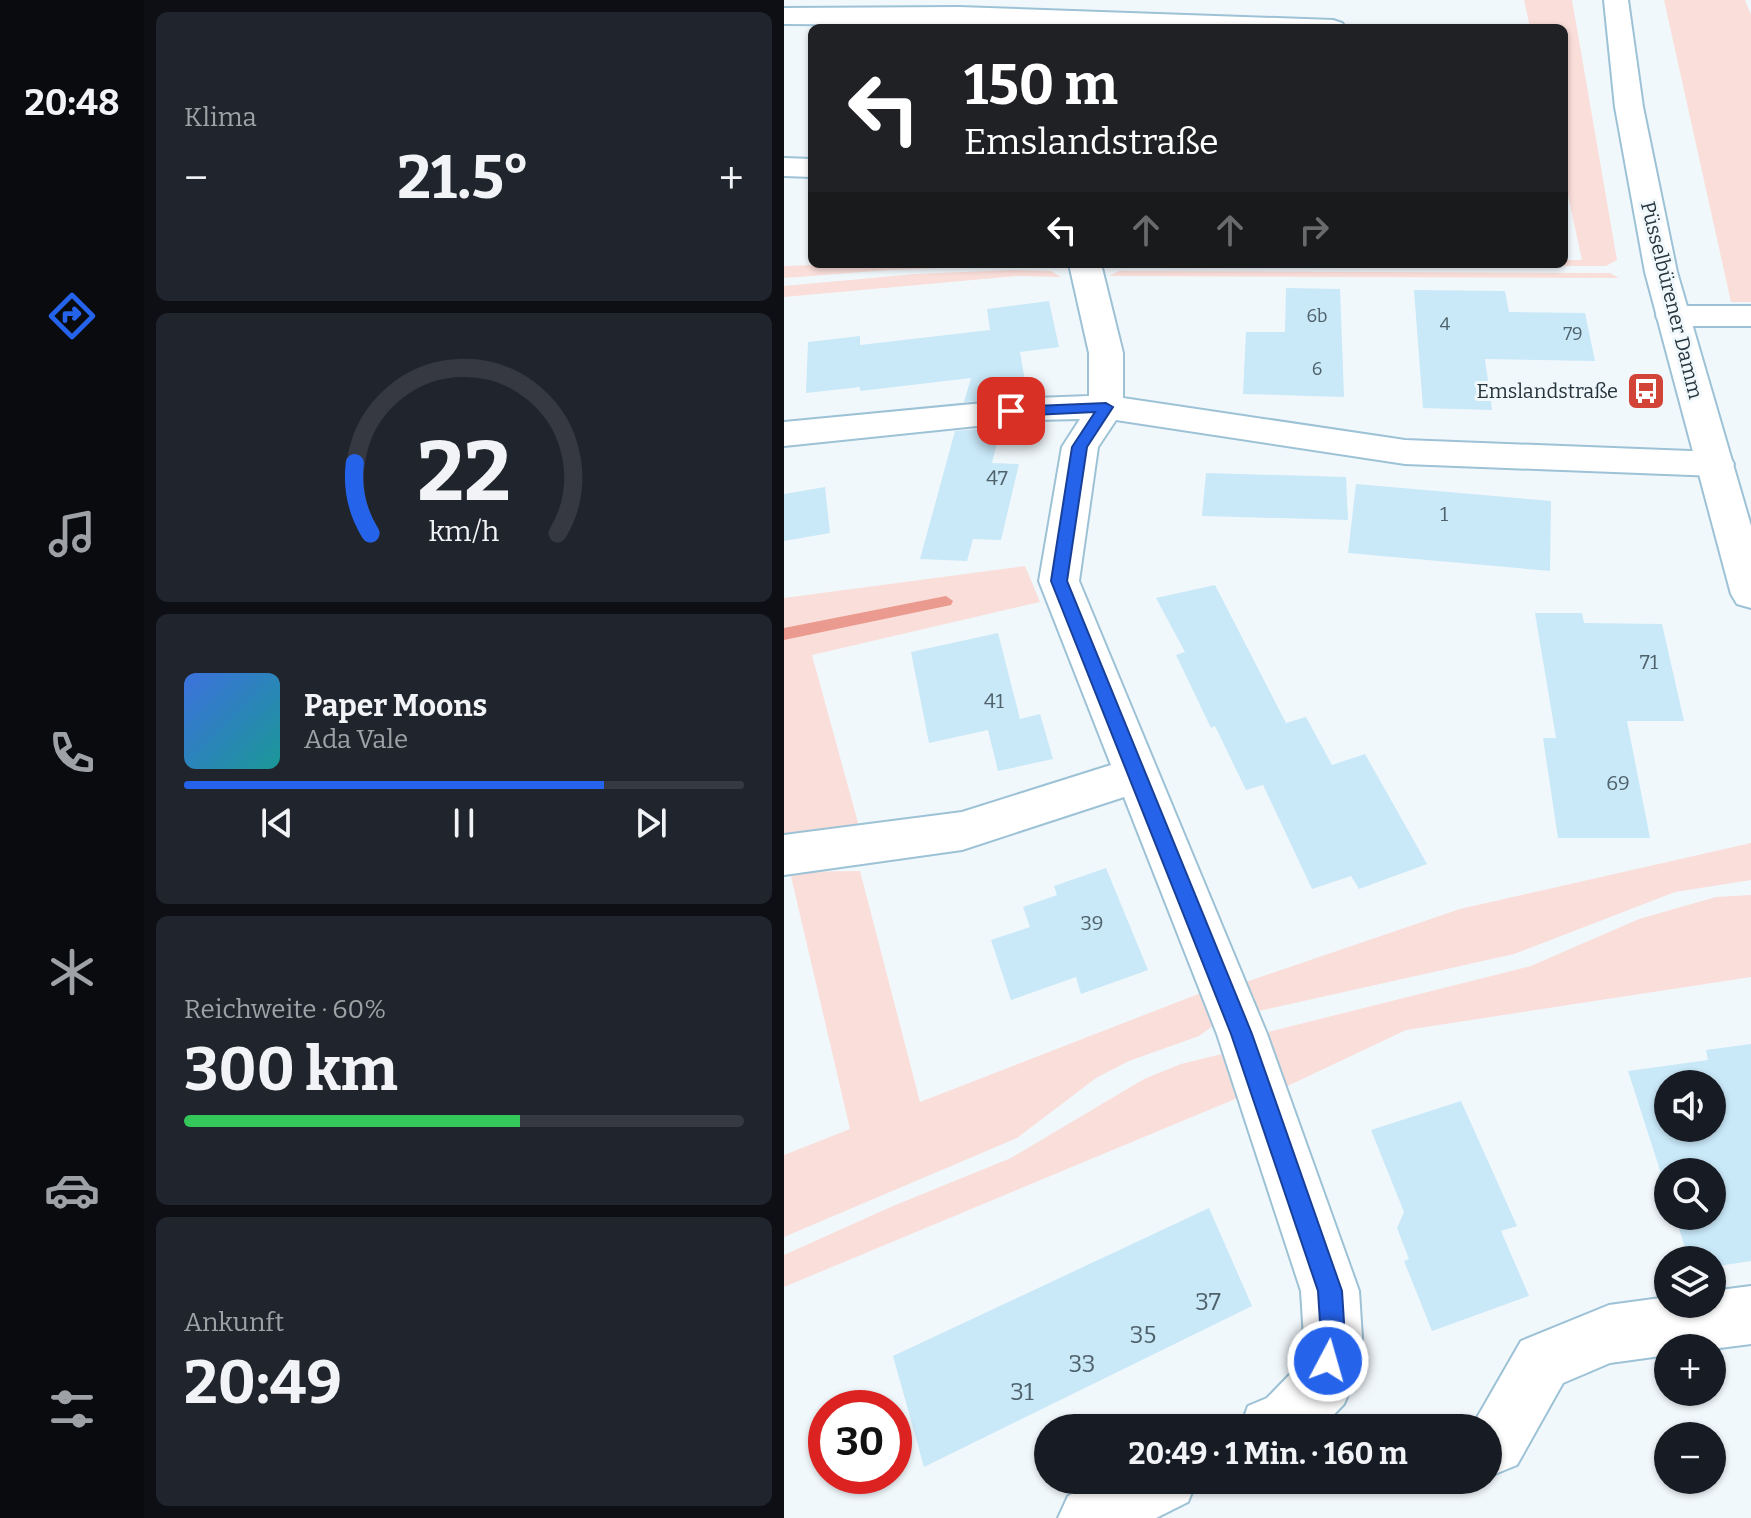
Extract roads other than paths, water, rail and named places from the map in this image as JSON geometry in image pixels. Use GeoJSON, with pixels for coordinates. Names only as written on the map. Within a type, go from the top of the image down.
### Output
{"type":"FeatureCollection","features":[{"type":"Feature","properties":{"kind":"street","name":"Püsselbürener Damm"},"geometry":{"type":"LineString","coordinates":[[1616,0],[1629,107],[1672,316],[1751,594]]}},
{"type":"Feature","properties":{"kind":"street"},"geometry":{"type":"LineString","coordinates":[[784,16],[838,9],[1218,24]]}},
{"type":"Feature","properties":{"kind":"street"},"geometry":{"type":"LineString","coordinates":[[784,167],[808,168]]}},
{"type":"Feature","properties":{"kind":"street"},"geometry":{"type":"LineString","coordinates":[[1086,268],[1106,353],[1106,407],[1080,447],[1059,581],[1242,1034],[1330,1291],[1333,1338],[1323,1383],[1293,1414]]}},
{"type":"Feature","properties":{"kind":"street"},"geometry":{"type":"LineString","coordinates":[[1672,316],[1751,316]]}},
{"type":"Feature","properties":{"kind":"street"},"geometry":{"type":"LineString","coordinates":[[784,434],[1035,409],[1106,407],[1405,452],[1716,464]]}},
{"type":"Feature","properties":{"kind":"street"},"geometry":{"type":"LineString","coordinates":[[784,855],[962,831],[1139,774]]}},
{"type":"Feature","properties":{"kind":"street"},"geometry":{"type":"LineString","coordinates":[[1502,1431],[1542,1362],[1609,1334],[1751,1315]]}},
{"type":"Feature","properties":{"kind":"street"},"geometry":{"type":"LineString","coordinates":[[1090,1518],[1138,1494]]}},
{"type":"Feature","properties":{"kind":"waterway"},"geometry":{"type":"LineString","coordinates":[[784,634],[946,601]]}},
{"type":"Feature","properties":{"kind":"place","name":"Emslandstraße"},"geometry":{"type":"Point","coordinates":[1646,391]}}]}
